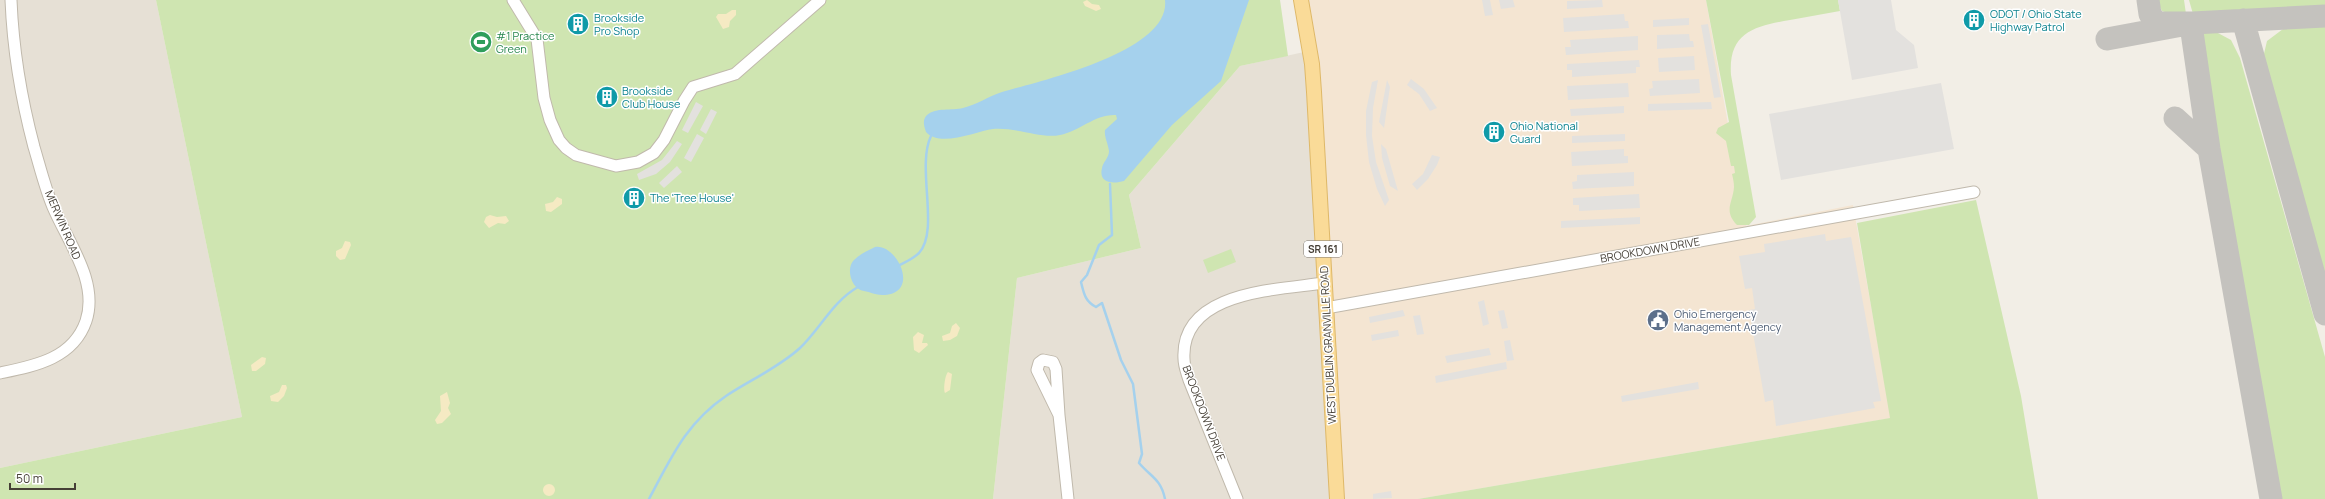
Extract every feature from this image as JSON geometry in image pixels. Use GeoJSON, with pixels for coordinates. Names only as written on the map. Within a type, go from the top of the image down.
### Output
{"type":"FeatureCollection","features":[{"type":"Feature","properties":{"kind":"main road","name":"WEST DUBLIN GRANVILLE ROAD"},"geometry":{"type":"LineString","coordinates":[[1301,0],[1313,71],[1337,499]]}},
{"type":"Feature","properties":{"kind":"street","name":"MERWIN ROAD"},"geometry":{"type":"LineString","coordinates":[[0,373],[39,365],[67,350],[77,338],[86,322],[90,297],[83,271],[53,206],[34,147],[21,93],[13,40],[11,0]]}},
{"type":"Feature","properties":{"kind":"street"},"geometry":{"type":"LineString","coordinates":[[513,0],[537,39],[544,98],[550,120],[559,140],[568,150],[580,157],[618,166],[642,161],[654,153],[664,140],[693,87],[725,78],[737,72],[820,0]]}},
{"type":"Feature","properties":{"kind":"street","name":"BROOKDOWN DRIVE"},"geometry":{"type":"LineString","coordinates":[[1326,308],[1974,192]]}},
{"type":"Feature","properties":{"kind":"street","name":"BROOKDOWN DRIVE"},"geometry":{"type":"LineString","coordinates":[[1237,499],[1189,380],[1184,360],[1185,343],[1199,317],[1223,301],[1247,295],[1324,283]]}},
{"type":"Feature","properties":{"kind":"street"},"geometry":{"type":"LineString","coordinates":[[1059,415],[1068,499]]}},
{"type":"Feature","properties":{"kind":"shaded area"},"geometry":{"type":"Polygon","coordinates":[[[0,0],[156,0],[242,417],[0,468],[0,0]]]}},
{"type":"Feature","properties":{"kind":"shaded area"},"geometry":{"type":"Polygon","coordinates":[[[1306,0],[1706,0],[1746,226],[1853,205],[1891,418],[1418,499],[1341,499],[1306,0]]]}},
{"type":"Feature","properties":{"kind":"shaded area"},"geometry":{"type":"Polygon","coordinates":[[[1482,0],[1490,0],[1493,15],[1485,16],[1482,0]]]}},
{"type":"Feature","properties":{"kind":"shaded area"},"geometry":{"type":"Polygon","coordinates":[[[1499,0],[1513,0],[1515,7],[1501,9],[1499,0]]]}},
{"type":"Feature","properties":{"kind":"shaded area"},"geometry":{"type":"Polygon","coordinates":[[[1602,0],[1603,7],[1567,9],[1567,1],[1602,0]]]}},
{"type":"Feature","properties":{"kind":"shaded area"},"geometry":{"type":"Polygon","coordinates":[[[1838,0],[1891,0],[1896,30],[1914,45],[1918,68],[1852,80],[1838,0]]]}},
{"type":"Feature","properties":{"kind":"shaded area"},"geometry":{"type":"Polygon","coordinates":[[[1624,14],[1625,21],[1628,21],[1629,28],[1564,32],[1563,18],[1624,14]]]}},
{"type":"Feature","properties":{"kind":"shaded area"},"geometry":{"type":"Polygon","coordinates":[[[1689,18],[1689,25],[1653,27],[1653,20],[1689,18]]]}},
{"type":"Feature","properties":{"kind":"shaded area"},"geometry":{"type":"Polygon","coordinates":[[[1708,24],[1721,97],[1714,98],[1701,25],[1708,24]]]}},
{"type":"Feature","properties":{"kind":"shaded area"},"geometry":{"type":"Polygon","coordinates":[[[1689,34],[1690,41],[1693,41],[1694,47],[1657,49],[1657,35],[1689,34]]]}},
{"type":"Feature","properties":{"kind":"shaded area"},"geometry":{"type":"Polygon","coordinates":[[[1638,36],[1638,50],[1566,55],[1565,47],[1571,47],[1570,40],[1638,36]]]}},
{"type":"Feature","properties":{"kind":"shaded area"},"geometry":{"type":"Polygon","coordinates":[[[1304,52],[1331,499],[993,499],[1017,278],[1141,248],[1129,195],[1240,66],[1304,52]]]}},
{"type":"Feature","properties":{"kind":"shaded area"},"geometry":{"type":"Polygon","coordinates":[[[1694,56],[1695,70],[1659,72],[1658,58],[1694,56]]]}},
{"type":"Feature","properties":{"kind":"shaded area"},"geometry":{"type":"Polygon","coordinates":[[[1639,60],[1640,67],[1636,67],[1636,73],[1572,77],[1572,70],[1567,70],[1567,64],[1639,60]]]}},
{"type":"Feature","properties":{"kind":"shaded area"},"geometry":{"type":"Polygon","coordinates":[[[1411,79],[1424,89],[1437,108],[1430,111],[1419,94],[1407,85],[1411,79]]]}},
{"type":"Feature","properties":{"kind":"shaded area"},"geometry":{"type":"Polygon","coordinates":[[[1699,79],[1700,93],[1650,96],[1649,89],[1653,88],[1652,81],[1699,79]]]}},
{"type":"Feature","properties":{"kind":"shaded area"},"geometry":{"type":"Polygon","coordinates":[[[1378,80],[1373,108],[1372,136],[1376,162],[1389,200],[1385,206],[1377,189],[1369,162],[1366,135],[1366,111],[1372,82],[1378,80]]]}},
{"type":"Feature","properties":{"kind":"shaded area"},"geometry":{"type":"Polygon","coordinates":[[[1387,80],[1390,87],[1384,128],[1379,122],[1387,80]]]}},
{"type":"Feature","properties":{"kind":"shaded area"},"geometry":{"type":"Polygon","coordinates":[[[1628,83],[1629,97],[1568,100],[1567,86],[1628,83]]]}},
{"type":"Feature","properties":{"kind":"shaded area"},"geometry":{"type":"Polygon","coordinates":[[[1941,83],[1954,149],[1781,180],[1769,114],[1941,83]]]}},
{"type":"Feature","properties":{"kind":"shaded area"},"geometry":{"type":"Polygon","coordinates":[[[696,102],[703,106],[688,133],[682,130],[696,102]]]}},
{"type":"Feature","properties":{"kind":"shaded area"},"geometry":{"type":"Polygon","coordinates":[[[1711,102],[1712,109],[1648,111],[1648,104],[1711,102]]]}},
{"type":"Feature","properties":{"kind":"shaded area"},"geometry":{"type":"Polygon","coordinates":[[[1624,106],[1624,113],[1571,116],[1570,109],[1624,106]]]}},
{"type":"Feature","properties":{"kind":"shaded area"},"geometry":{"type":"Polygon","coordinates":[[[711,109],[717,112],[706,134],[700,130],[711,109]]]}},
{"type":"Feature","properties":{"kind":"shaded area"},"geometry":{"type":"Polygon","coordinates":[[[697,134],[704,138],[691,162],[684,158],[697,134]]]}},
{"type":"Feature","properties":{"kind":"shaded area"},"geometry":{"type":"Polygon","coordinates":[[[1625,134],[1625,141],[1572,143],[1572,136],[1625,134]]]}},
{"type":"Feature","properties":{"kind":"shaded area"},"geometry":{"type":"Polygon","coordinates":[[[677,141],[682,144],[670,162],[656,174],[639,180],[637,174],[662,160],[677,141]]]}},
{"type":"Feature","properties":{"kind":"shaded area"},"geometry":{"type":"Polygon","coordinates":[[[1381,144],[1386,149],[1398,191],[1390,186],[1382,158],[1381,144]]]}},
{"type":"Feature","properties":{"kind":"shaded area"},"geometry":{"type":"Polygon","coordinates":[[[1624,149],[1624,156],[1628,156],[1628,163],[1572,166],[1571,152],[1624,149]]]}},
{"type":"Feature","properties":{"kind":"shaded area"},"geometry":{"type":"Polygon","coordinates":[[[1432,155],[1440,157],[1437,165],[1428,179],[1417,190],[1412,184],[1423,174],[1432,155]]]}},
{"type":"Feature","properties":{"kind":"shaded area"},"geometry":{"type":"Polygon","coordinates":[[[677,166],[682,172],[664,188],[659,183],[677,166]]]}},
{"type":"Feature","properties":{"kind":"shaded area"},"geometry":{"type":"Polygon","coordinates":[[[1634,172],[1634,186],[1573,189],[1572,182],[1577,181],[1577,175],[1634,172]]]}},
{"type":"Feature","properties":{"kind":"shaded area"},"geometry":{"type":"Polygon","coordinates":[[[1639,194],[1640,208],[1579,211],[1579,205],[1573,205],[1573,198],[1639,194]]]}},
{"type":"Feature","properties":{"kind":"shaded area"},"geometry":{"type":"Polygon","coordinates":[[[1640,217],[1640,224],[1561,228],[1561,221],[1640,217]]]}},
{"type":"Feature","properties":{"kind":"shaded area"},"geometry":{"type":"Polygon","coordinates":[[[1825,234],[1826,241],[1851,237],[1881,401],[1873,402],[1875,408],[1776,426],[1773,400],[1765,402],[1749,310],[1755,309],[1752,288],[1745,289],[1739,256],[1765,252],[1764,244],[1825,234]]]}},
{"type":"Feature","properties":{"kind":"shaded area"},"geometry":{"type":"Polygon","coordinates":[[[1484,300],[1489,324],[1483,326],[1478,302],[1484,300]]]}},
{"type":"Feature","properties":{"kind":"shaded area"},"geometry":{"type":"Polygon","coordinates":[[[1403,310],[1405,316],[1370,323],[1369,317],[1403,310]]]}},
{"type":"Feature","properties":{"kind":"shaded area"},"geometry":{"type":"Polygon","coordinates":[[[1504,310],[1508,328],[1502,329],[1498,311],[1504,310]]]}},
{"type":"Feature","properties":{"kind":"shaded area"},"geometry":{"type":"Polygon","coordinates":[[[1420,315],[1424,334],[1417,335],[1413,316],[1420,315]]]}},
{"type":"Feature","properties":{"kind":"shaded area"},"geometry":{"type":"Polygon","coordinates":[[[1398,330],[1399,336],[1372,341],[1371,335],[1398,330]]]}},
{"type":"Feature","properties":{"kind":"shaded area"},"geometry":{"type":"Polygon","coordinates":[[[1510,340],[1514,360],[1507,361],[1504,341],[1510,340]]]}},
{"type":"Feature","properties":{"kind":"shaded area"},"geometry":{"type":"Polygon","coordinates":[[[1489,348],[1491,355],[1447,363],[1445,356],[1489,348]]]}},
{"type":"Feature","properties":{"kind":"shaded area"},"geometry":{"type":"Polygon","coordinates":[[[1506,362],[1507,369],[1436,383],[1435,376],[1506,362]]]}},
{"type":"Feature","properties":{"kind":"shaded area"},"geometry":{"type":"Polygon","coordinates":[[[1698,382],[1699,389],[1622,402],[1621,396],[1698,382]]]}},
{"type":"Feature","properties":{"kind":"shaded area"},"geometry":{"type":"Polygon","coordinates":[[[1391,491],[1392,498],[1373,499],[1373,494],[1391,491]]]}},
{"type":"Feature","properties":{"kind":"green space"},"geometry":{"type":"Polygon","coordinates":[[[156,0],[1280,0],[1288,56],[1240,66],[1129,195],[1141,248],[1017,278],[993,499],[0,499],[0,468],[242,417],[156,0]]]}},
{"type":"Feature","properties":{"kind":"green space"},"geometry":{"type":"Polygon","coordinates":[[[1706,0],[1838,0],[1840,11],[1766,25],[1746,34],[1739,40],[1734,49],[1731,61],[1731,75],[1756,217],[1749,225],[1737,225],[1730,215],[1730,206],[1734,187],[1732,174],[1735,173],[1734,166],[1731,166],[1726,141],[1716,133],[1718,128],[1729,122],[1706,0]]]}},
{"type":"Feature","properties":{"kind":"green space"},"geometry":{"type":"Polygon","coordinates":[[[2156,0],[2184,0],[2186,14],[2170,14],[2162,11],[2156,0]]]}},
{"type":"Feature","properties":{"kind":"green space"},"geometry":{"type":"Polygon","coordinates":[[[2189,0],[2325,0],[2325,6],[2193,14],[2189,0]]]}},
{"type":"Feature","properties":{"kind":"green space"},"geometry":{"type":"Polygon","coordinates":[[[2325,26],[2325,276],[2263,58],[2267,41],[2283,29],[2325,26]]]}},
{"type":"Feature","properties":{"kind":"green space"},"geometry":{"type":"Polygon","coordinates":[[[2216,32],[2231,40],[2240,58],[2325,357],[2325,499],[2269,499],[2195,45],[2199,33],[2216,32]]]}},
{"type":"Feature","properties":{"kind":"green space"},"geometry":{"type":"Polygon","coordinates":[[[1976,200],[2021,396],[2038,499],[1418,499],[1890,418],[1857,223],[1976,200]]]}},
{"type":"Feature","properties":{"kind":"green space"},"geometry":{"type":"Polygon","coordinates":[[[1231,249],[1236,262],[1208,273],[1203,260],[1231,249]]]}},
{"type":"Feature","properties":{"kind":"sand"},"geometry":{"type":"Polygon","coordinates":[[[1087,0],[1092,4],[1099,5],[1101,9],[1096,11],[1085,6],[1083,2],[1087,0]]]}},
{"type":"Feature","properties":{"kind":"sand"},"geometry":{"type":"Polygon","coordinates":[[[732,10],[736,10],[736,15],[730,21],[729,27],[723,29],[716,17],[718,14],[726,14],[732,10]]]}},
{"type":"Feature","properties":{"kind":"sand"},"geometry":{"type":"Polygon","coordinates":[[[557,197],[562,199],[562,204],[551,212],[546,211],[545,204],[553,202],[557,197]]]}},
{"type":"Feature","properties":{"kind":"sand"},"geometry":{"type":"Polygon","coordinates":[[[490,215],[497,217],[506,216],[509,221],[505,224],[498,223],[489,228],[484,222],[486,217],[490,215]]]}},
{"type":"Feature","properties":{"kind":"sand"},"geometry":{"type":"Polygon","coordinates":[[[345,241],[350,242],[351,245],[345,259],[340,260],[336,256],[336,251],[342,248],[345,241]]]}},
{"type":"Feature","properties":{"kind":"sand"},"geometry":{"type":"Polygon","coordinates":[[[956,323],[960,328],[957,336],[950,340],[943,341],[942,336],[950,333],[952,326],[956,323]]]}},
{"type":"Feature","properties":{"kind":"sand"},"geometry":{"type":"Polygon","coordinates":[[[918,332],[924,335],[922,343],[927,343],[928,345],[919,353],[914,350],[913,337],[918,332]]]}},
{"type":"Feature","properties":{"kind":"sand"},"geometry":{"type":"Polygon","coordinates":[[[262,357],[266,358],[265,364],[256,371],[252,371],[251,365],[262,357]]]}},
{"type":"Feature","properties":{"kind":"sand"},"geometry":{"type":"Polygon","coordinates":[[[948,372],[952,374],[950,390],[945,393],[945,382],[948,372]]]}},
{"type":"Feature","properties":{"kind":"sand"},"geometry":{"type":"Polygon","coordinates":[[[282,385],[286,385],[287,388],[284,396],[278,402],[271,401],[270,396],[279,392],[282,385]]]}},
{"type":"Feature","properties":{"kind":"sand"},"geometry":{"type":"Polygon","coordinates":[[[447,392],[450,403],[448,408],[451,414],[442,423],[437,424],[435,420],[441,411],[440,396],[447,392]]]}},
{"type":"Feature","properties":{"kind":"sand"},"geometry":{"type":"Polygon","coordinates":[[[547,484],[551,484],[555,490],[551,496],[547,496],[543,492],[543,488],[547,484]]]}},
{"type":"Feature","properties":{"kind":"water"},"geometry":{"type":"Polygon","coordinates":[[[1165,0],[1249,0],[1221,81],[1172,125],[1124,181],[1108,182],[1102,177],[1101,173],[1109,151],[1105,130],[1117,119],[1116,115],[1101,117],[1067,133],[1053,136],[993,129],[949,139],[940,139],[932,137],[926,132],[924,119],[927,115],[935,111],[968,107],[1002,92],[1071,72],[1126,49],[1147,35],[1161,18],[1165,0]]]}},
{"type":"Feature","properties":{"kind":"water"},"geometry":{"type":"Polygon","coordinates":[[[875,247],[883,248],[891,253],[897,260],[902,270],[903,279],[901,287],[894,293],[880,295],[860,290],[853,283],[850,274],[851,264],[861,254],[875,247]]]}},
{"type":"Feature","properties":{"kind":"waterway"},"geometry":{"type":"LineString","coordinates":[[898,266],[917,255],[925,243],[928,229],[926,164],[927,149],[931,136]]}},
{"type":"Feature","properties":{"kind":"waterway"},"geometry":{"type":"LineString","coordinates":[[1110,184],[1112,235],[1099,245],[1087,275],[1081,282],[1087,300],[1096,307],[1102,303],[1121,360],[1133,384],[1142,454],[1139,463],[1161,487],[1165,499]]}},
{"type":"Feature","properties":{"kind":"waterway"},"geometry":{"type":"LineString","coordinates":[[649,499],[672,456],[700,418],[712,406],[726,396],[773,368],[800,348],[834,307],[858,287]]}},
{"type":"Feature","properties":{"kind":"taxiway"},"geometry":{"type":"LineString","coordinates":[[2148,0],[2150,14],[2154,20],[2159,23],[2193,23],[2325,16]]}},
{"type":"Feature","properties":{"kind":"taxiway"},"geometry":{"type":"LineString","coordinates":[[2243,20],[2325,314]]}},
{"type":"Feature","properties":{"kind":"taxiway"},"geometry":{"type":"LineString","coordinates":[[2107,39],[2193,23],[2192,32],[2209,149],[2271,499]]}},
{"type":"Feature","properties":{"kind":"taxiway"},"geometry":{"type":"LineString","coordinates":[[2175,118],[2209,149]]}},
{"type":"Feature","properties":{"kind":"place","name":"ODOT / Ohio State Highway Patrol"},"geometry":{"type":"Point","coordinates":[1974,20]}},
{"type":"Feature","properties":{"kind":"place","name":"Brookside Pro Shop"},"geometry":{"type":"Point","coordinates":[578,24]}},
{"type":"Feature","properties":{"kind":"place","name":"#1 Practice Green"},"geometry":{"type":"Point","coordinates":[481,42]}},
{"type":"Feature","properties":{"kind":"place","name":"Brookside Club House"},"geometry":{"type":"Point","coordinates":[607,97]}},
{"type":"Feature","properties":{"kind":"place","name":"Ohio National Guard"},"geometry":{"type":"Point","coordinates":[1494,132]}},
{"type":"Feature","properties":{"kind":"place","name":"The 'Tree House'"},"geometry":{"type":"Point","coordinates":[634,198]}},
{"type":"Feature","properties":{"kind":"place","name":"Ohio Emergency Management Agency"},"geometry":{"type":"Point","coordinates":[1658,320]}}]}
